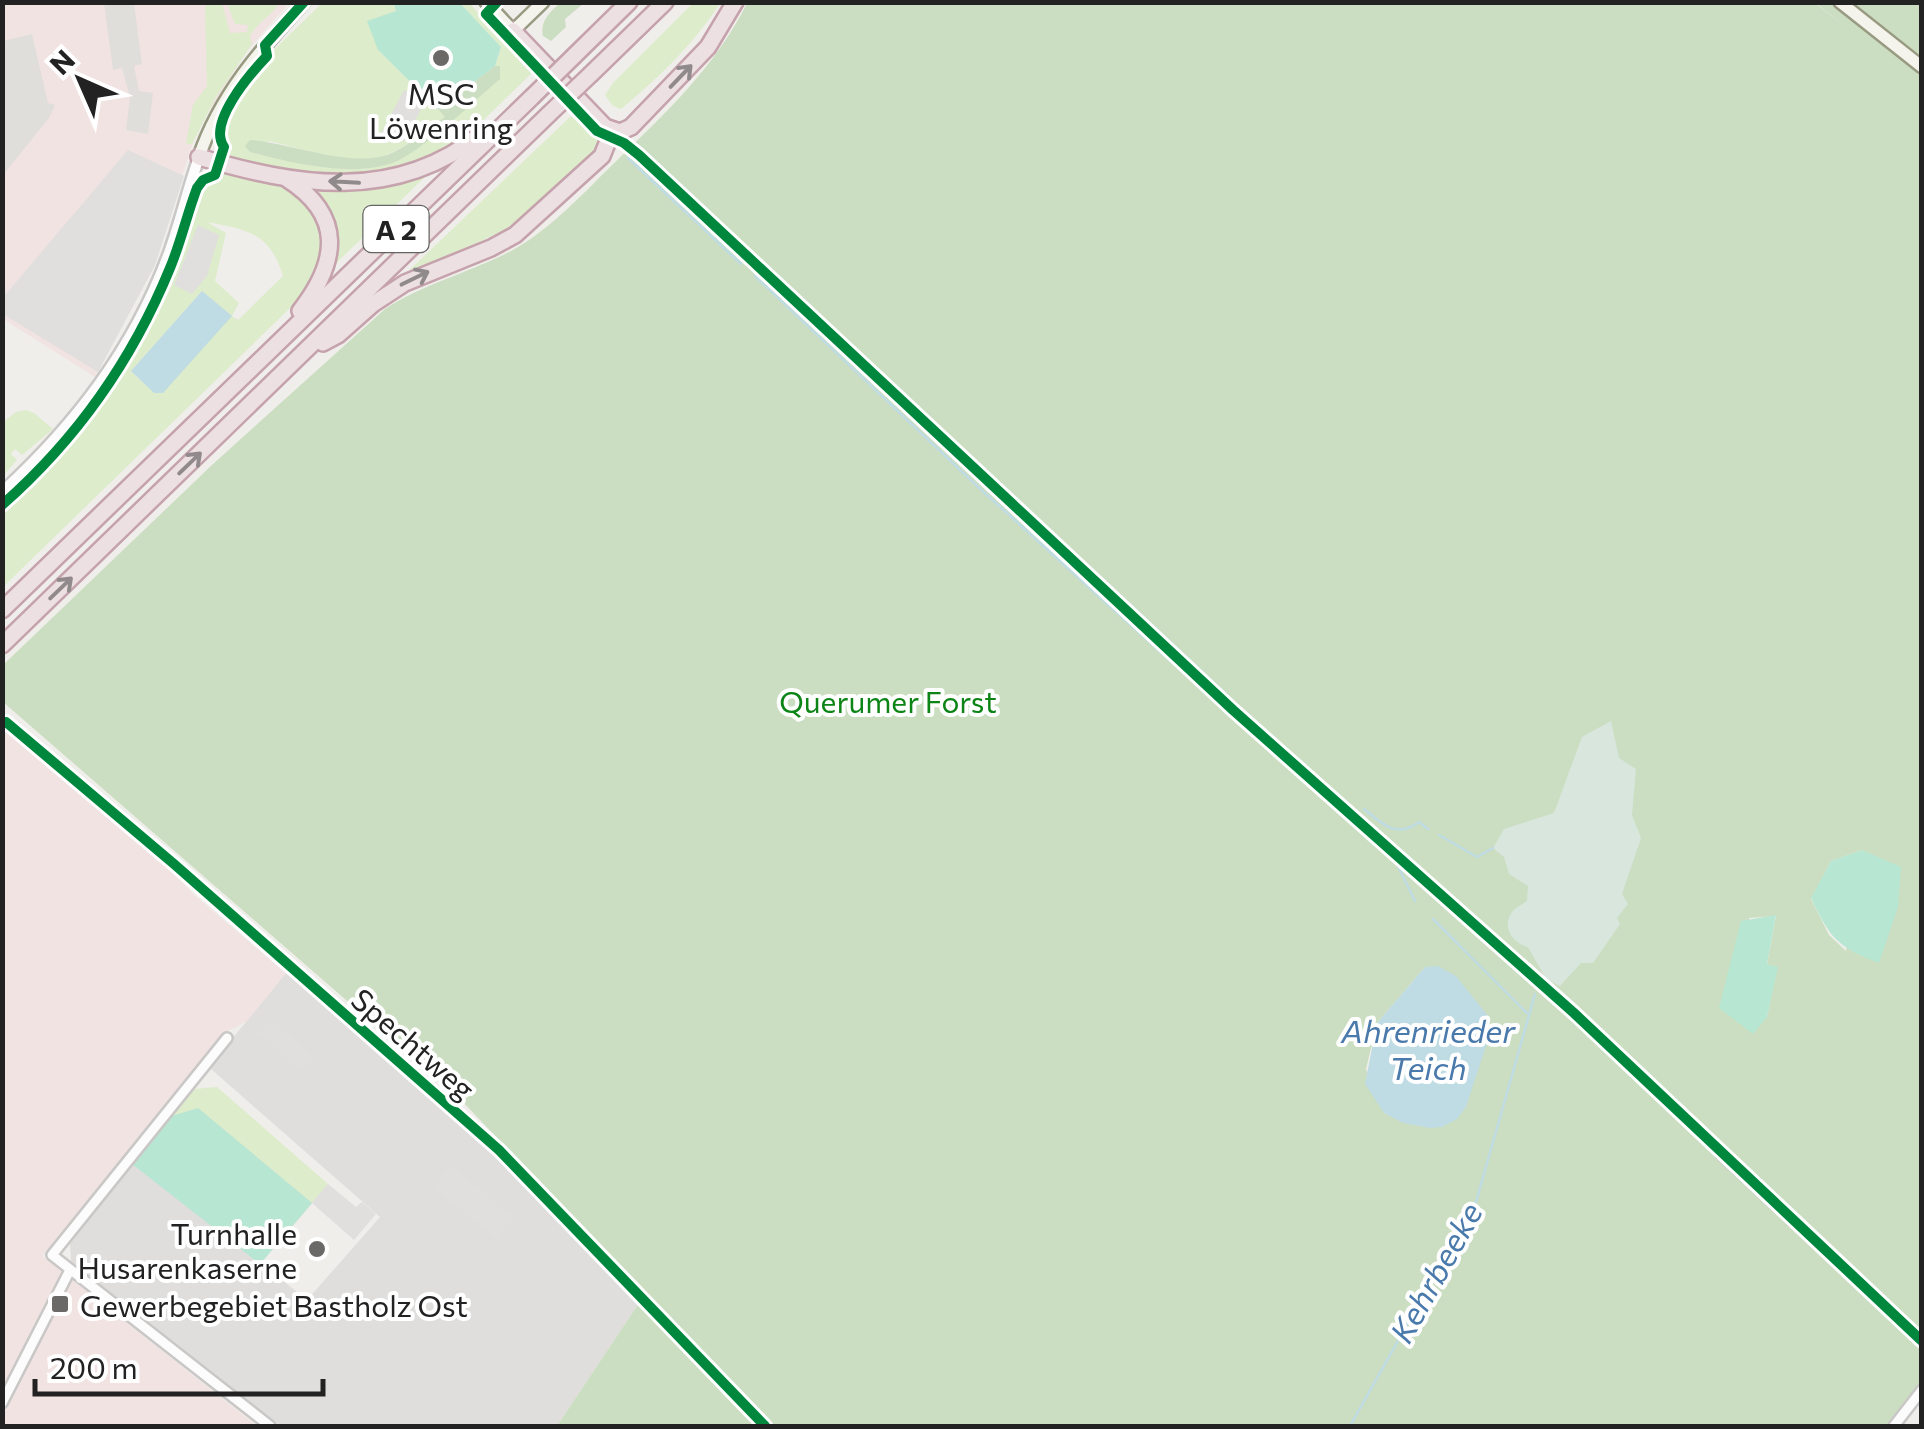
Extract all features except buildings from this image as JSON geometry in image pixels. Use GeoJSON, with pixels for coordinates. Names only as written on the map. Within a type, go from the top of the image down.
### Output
{"type":"FeatureCollection","features":[{"type":"Feature","properties":{"kind":"highway","name":"A 2"},"geometry":{"type":"LineString","coordinates":[[2,610],[629,2]]}},
{"type":"Feature","properties":{"kind":"highway","name":"A 2"},"geometry":{"type":"LineString","coordinates":[[2,644],[665,2]]}},
{"type":"Feature","properties":{"kind":"highway"},"geometry":{"type":"LineString","coordinates":[[514,30],[612,131],[631,127],[693,64],[723,27],[736,2]]}},
{"type":"Feature","properties":{"kind":"highway"},"geometry":{"type":"LineString","coordinates":[[199,157],[280,176],[351,183],[407,176],[453,154],[528,100]]}},
{"type":"Feature","properties":{"kind":"highway"},"geometry":{"type":"LineString","coordinates":[[306,351],[338,335],[405,282],[515,234],[606,152],[612,131]]}},
{"type":"Feature","properties":{"kind":"highway"},"geometry":{"type":"LineString","coordinates":[[268,354],[318,287],[330,252],[327,224],[318,207],[298,186],[280,176]]}},
{"type":"Feature","properties":{"kind":"main road"},"geometry":{"type":"LineString","coordinates":[[199,157],[210,128],[236,84],[304,2]]}},
{"type":"Feature","properties":{"kind":"main road"},"geometry":{"type":"LineString","coordinates":[[486,2],[514,30],[542,2]]}},
{"type":"Feature","properties":{"kind":"main road"},"geometry":{"type":"LineString","coordinates":[[1840,2],[1922,68]]}},
{"type":"Feature","properties":{"kind":"street"},"geometry":{"type":"LineString","coordinates":[[2,492],[64,430],[123,349],[163,268],[199,157]]}},
{"type":"Feature","properties":{"kind":"street","name":"Spechtweg"},"geometry":{"type":"LineString","coordinates":[[6,722],[499,1150],[765,1426]]}},
{"type":"Feature","properties":{"kind":"street"},"geometry":{"type":"LineString","coordinates":[[227,1038],[52,1255],[270,1426]]}},
{"type":"Feature","properties":{"kind":"street"},"geometry":{"type":"LineString","coordinates":[[1720,1154],[1922,1340]]}},
{"type":"Feature","properties":{"kind":"street"},"geometry":{"type":"LineString","coordinates":[[2,1403],[70,1270]]}},
{"type":"Feature","properties":{"kind":"street"},"geometry":{"type":"LineString","coordinates":[[1894,1426],[1922,1390]]}},
{"type":"Feature","properties":{"kind":"shaded area"},"geometry":{"type":"Polygon","coordinates":[[[2,3],[289,3],[247,51],[204,119],[153,269],[95,377],[3,319],[2,3]]]}},
{"type":"Feature","properties":{"kind":"shaded area"},"geometry":{"type":"Polygon","coordinates":[[[104,3],[134,3],[142,64],[134,66],[139,91],[153,93],[148,134],[126,130],[130,97],[122,68],[113,70],[104,3]]]}},
{"type":"Feature","properties":{"kind":"shaded area"},"geometry":{"type":"Polygon","coordinates":[[[32,34],[48,103],[55,105],[3,175],[3,41],[32,34]]]}},
{"type":"Feature","properties":{"kind":"shaded area"},"geometry":{"type":"Polygon","coordinates":[[[404,90],[425,102],[404,141],[392,143],[379,137],[404,90]]]}},
{"type":"Feature","properties":{"kind":"shaded area"},"geometry":{"type":"Polygon","coordinates":[[[128,150],[184,176],[155,265],[98,372],[3,314],[3,292],[6,294],[128,150]]]}},
{"type":"Feature","properties":{"kind":"shaded area"},"geometry":{"type":"Polygon","coordinates":[[[198,225],[219,235],[207,276],[192,294],[174,285],[198,225]]]}},
{"type":"Feature","properties":{"kind":"shaded area"},"geometry":{"type":"Polygon","coordinates":[[[1611,721],[1619,758],[1636,769],[1632,815],[1641,838],[1622,894],[1628,904],[1617,918],[1620,924],[1593,963],[1581,963],[1560,986],[1546,979],[1528,947],[1510,934],[1509,918],[1527,901],[1528,886],[1509,874],[1504,857],[1493,848],[1504,829],[1554,813],[1582,737],[1611,721]]]}},
{"type":"Feature","properties":{"kind":"shaded area"},"geometry":{"type":"Polygon","coordinates":[[[2,729],[169,866],[193,894],[286,973],[247,1021],[223,1034],[42,1256],[257,1426],[3,1426],[2,729]]]}},
{"type":"Feature","properties":{"kind":"shaded area"},"geometry":{"type":"Polygon","coordinates":[[[286,973],[496,1155],[639,1303],[557,1426],[281,1426],[71,1261],[70,1244],[169,1116],[228,1101],[327,1186],[261,1263],[307,1300],[380,1217],[211,1069],[286,973]]]}},
{"type":"Feature","properties":{"kind":"shaded area"},"geometry":{"type":"Polygon","coordinates":[[[271,1018],[315,1057],[302,1072],[258,1033],[271,1018]]]}},
{"type":"Feature","properties":{"kind":"shaded area"},"geometry":{"type":"Polygon","coordinates":[[[452,1165],[514,1218],[496,1239],[433,1186],[452,1165]]]}},
{"type":"Feature","properties":{"kind":"shaded area"},"geometry":{"type":"Polygon","coordinates":[[[328,1184],[356,1207],[362,1202],[376,1214],[354,1240],[312,1203],[328,1184]]]}},
{"type":"Feature","properties":{"kind":"green space"},"geometry":{"type":"Polygon","coordinates":[[[210,2],[222,3],[230,33],[247,32],[248,25],[235,24],[227,3],[279,3],[253,32],[252,44],[216,97],[192,144],[186,144],[193,105],[207,86],[205,8],[210,2]]]}},
{"type":"Feature","properties":{"kind":"green space"},"geometry":{"type":"Polygon","coordinates":[[[694,2],[720,3],[662,72],[621,109],[613,106],[605,95],[613,83],[694,2]]]}},
{"type":"Feature","properties":{"kind":"green space","name":"Querumer Forst"},"geometry":{"type":"Polygon","coordinates":[[[1814,2],[1849,30],[1816,3],[1921,3],[1922,1379],[1887,1426],[773,1426],[460,1099],[3,702],[3,665],[213,464],[385,309],[511,251],[560,215],[684,93],[719,50],[747,3],[1814,2]],[[1862,850],[1831,861],[1811,899],[1829,935],[1846,951],[1862,850]],[[1776,916],[1749,918],[1767,1017],[1777,968],[1767,964],[1776,916]],[[1425,967],[1377,1023],[1366,1069],[1384,1113],[1428,1126],[1438,1126],[1457,1116],[1466,1107],[1425,967]]]}},
{"type":"Feature","properties":{"kind":"green space"},"geometry":{"type":"Polygon","coordinates":[[[322,3],[394,3],[396,10],[378,50],[446,117],[400,148],[379,157],[347,159],[269,141],[251,152],[307,165],[350,169],[388,164],[403,157],[440,126],[500,66],[495,66],[501,47],[460,3],[469,3],[534,71],[3,587],[3,504],[72,435],[125,361],[166,280],[198,189],[203,182],[222,177],[230,150],[220,137],[233,100],[260,64],[322,3]],[[207,222],[226,233],[215,281],[239,303],[232,316],[238,320],[283,276],[271,251],[256,236],[207,222]],[[202,291],[131,371],[154,393],[231,316],[202,291]]]}},
{"type":"Feature","properties":{"kind":"green space","name":"MSC Löwenring"},"geometry":{"type":"Polygon","coordinates":[[[394,3],[460,3],[501,47],[495,66],[438,109],[378,50],[367,21],[396,11],[394,3]]]}},
{"type":"Feature","properties":{"kind":"green space"},"geometry":{"type":"Polygon","coordinates":[[[560,3],[584,3],[565,19],[566,27],[551,41],[543,36],[544,21],[560,3]]]}},
{"type":"Feature","properties":{"kind":"green space"},"geometry":{"type":"Polygon","coordinates":[[[500,66],[500,79],[429,140],[387,165],[327,168],[250,152],[245,146],[250,140],[359,159],[392,153],[445,117],[438,109],[500,66]]]}},
{"type":"Feature","properties":{"kind":"green space"},"geometry":{"type":"Polygon","coordinates":[[[571,116],[603,144],[533,209],[504,230],[399,280],[571,116]]]}},
{"type":"Feature","properties":{"kind":"green space"},"geometry":{"type":"Polygon","coordinates":[[[26,410],[53,429],[22,455],[15,449],[11,454],[17,460],[3,476],[3,422],[26,410]]]}},
{"type":"Feature","properties":{"kind":"green space"},"geometry":{"type":"Polygon","coordinates":[[[1862,850],[1901,867],[1898,907],[1879,963],[1853,952],[1836,939],[1811,898],[1831,861],[1862,850]]]}},
{"type":"Feature","properties":{"kind":"green space"},"geometry":{"type":"Polygon","coordinates":[[[1776,915],[1767,964],[1778,967],[1767,1017],[1753,1034],[1719,1008],[1741,921],[1776,915]]]}},
{"type":"Feature","properties":{"kind":"green space"},"geometry":{"type":"Polygon","coordinates":[[[217,1087],[328,1184],[312,1203],[199,1109],[172,1116],[194,1089],[217,1087]]]}},
{"type":"Feature","properties":{"kind":"green space"},"geometry":{"type":"Polygon","coordinates":[[[198,1108],[312,1203],[260,1264],[132,1164],[172,1116],[198,1108]]]}},
{"type":"Feature","properties":{"kind":"green space"},"geometry":{"type":"Polygon","coordinates":[[[639,1303],[754,1426],[557,1426],[639,1303]]]}},
{"type":"Feature","properties":{"kind":"water"},"geometry":{"type":"Polygon","coordinates":[[[202,291],[232,316],[163,393],[154,393],[131,371],[202,291]]]}},
{"type":"Feature","properties":{"kind":"water","name":"Ahrenrieder Teich"},"geometry":{"type":"Polygon","coordinates":[[[1438,966],[1456,976],[1488,1016],[1487,1043],[1466,1107],[1457,1119],[1430,1128],[1403,1123],[1384,1113],[1365,1084],[1377,1023],[1425,967],[1438,966]]]}},
{"type":"Feature","properties":{"kind":"waterway"},"geometry":{"type":"LineString","coordinates":[[639,146],[747,248]]}},
{"type":"Feature","properties":{"kind":"waterway"},"geometry":{"type":"LineString","coordinates":[[628,158],[741,264]]}},
{"type":"Feature","properties":{"kind":"waterway"},"geometry":{"type":"LineString","coordinates":[[760,260],[1227,695]]}},
{"type":"Feature","properties":{"kind":"waterway"},"geometry":{"type":"LineString","coordinates":[[755,276],[976,485],[1218,704]]}},
{"type":"Feature","properties":{"kind":"waterway"},"geometry":{"type":"LineString","coordinates":[[1243,710],[1354,811]]}},
{"type":"Feature","properties":{"kind":"waterway"},"geometry":{"type":"LineString","coordinates":[[1233,717],[1397,864],[1415,901]]}},
{"type":"Feature","properties":{"kind":"waterway"},"geometry":{"type":"LineString","coordinates":[[1364,809],[1390,828],[1404,829],[1419,822],[1428,829]]}},
{"type":"Feature","properties":{"kind":"waterway"},"geometry":{"type":"LineString","coordinates":[[1439,835],[1477,857],[1493,848]]}},
{"type":"Feature","properties":{"kind":"waterway"},"geometry":{"type":"LineString","coordinates":[[1433,919],[1527,1013]]}},
{"type":"Feature","properties":{"kind":"waterway","name":"Kehrbeeke"},"geometry":{"type":"LineString","coordinates":[[1350,1426],[1476,1202],[1535,994]]}},
{"type":"Feature","properties":{"kind":"cycle path"},"geometry":{"type":"LineString","coordinates":[[2,505],[78,426],[120,366],[170,268],[197,188],[215,175],[224,147],[220,137],[226,112],[241,86],[267,56],[265,45],[304,2]]}},
{"type":"Feature","properties":{"kind":"cycle path"},"geometry":{"type":"LineString","coordinates":[[497,2],[486,14],[597,131],[639,155],[1233,710],[1574,1013],[1922,1341]]}},
{"type":"Feature","properties":{"kind":"cycle path"},"geometry":{"type":"LineString","coordinates":[[6,722],[499,1150],[765,1426]]}},
{"type":"Feature","properties":{"kind":"place","name":"MSC Löwenring"},"geometry":{"type":"Point","coordinates":[441,58]}},
{"type":"Feature","properties":{"kind":"place","name":"Turnhalle Husarenkaserne"},"geometry":{"type":"Point","coordinates":[317,1249]}},
{"type":"Feature","properties":{"kind":"place","name":"Gewerbegebiet Bastholz Ost"},"geometry":{"type":"Point","coordinates":[60,1304]}}]}
